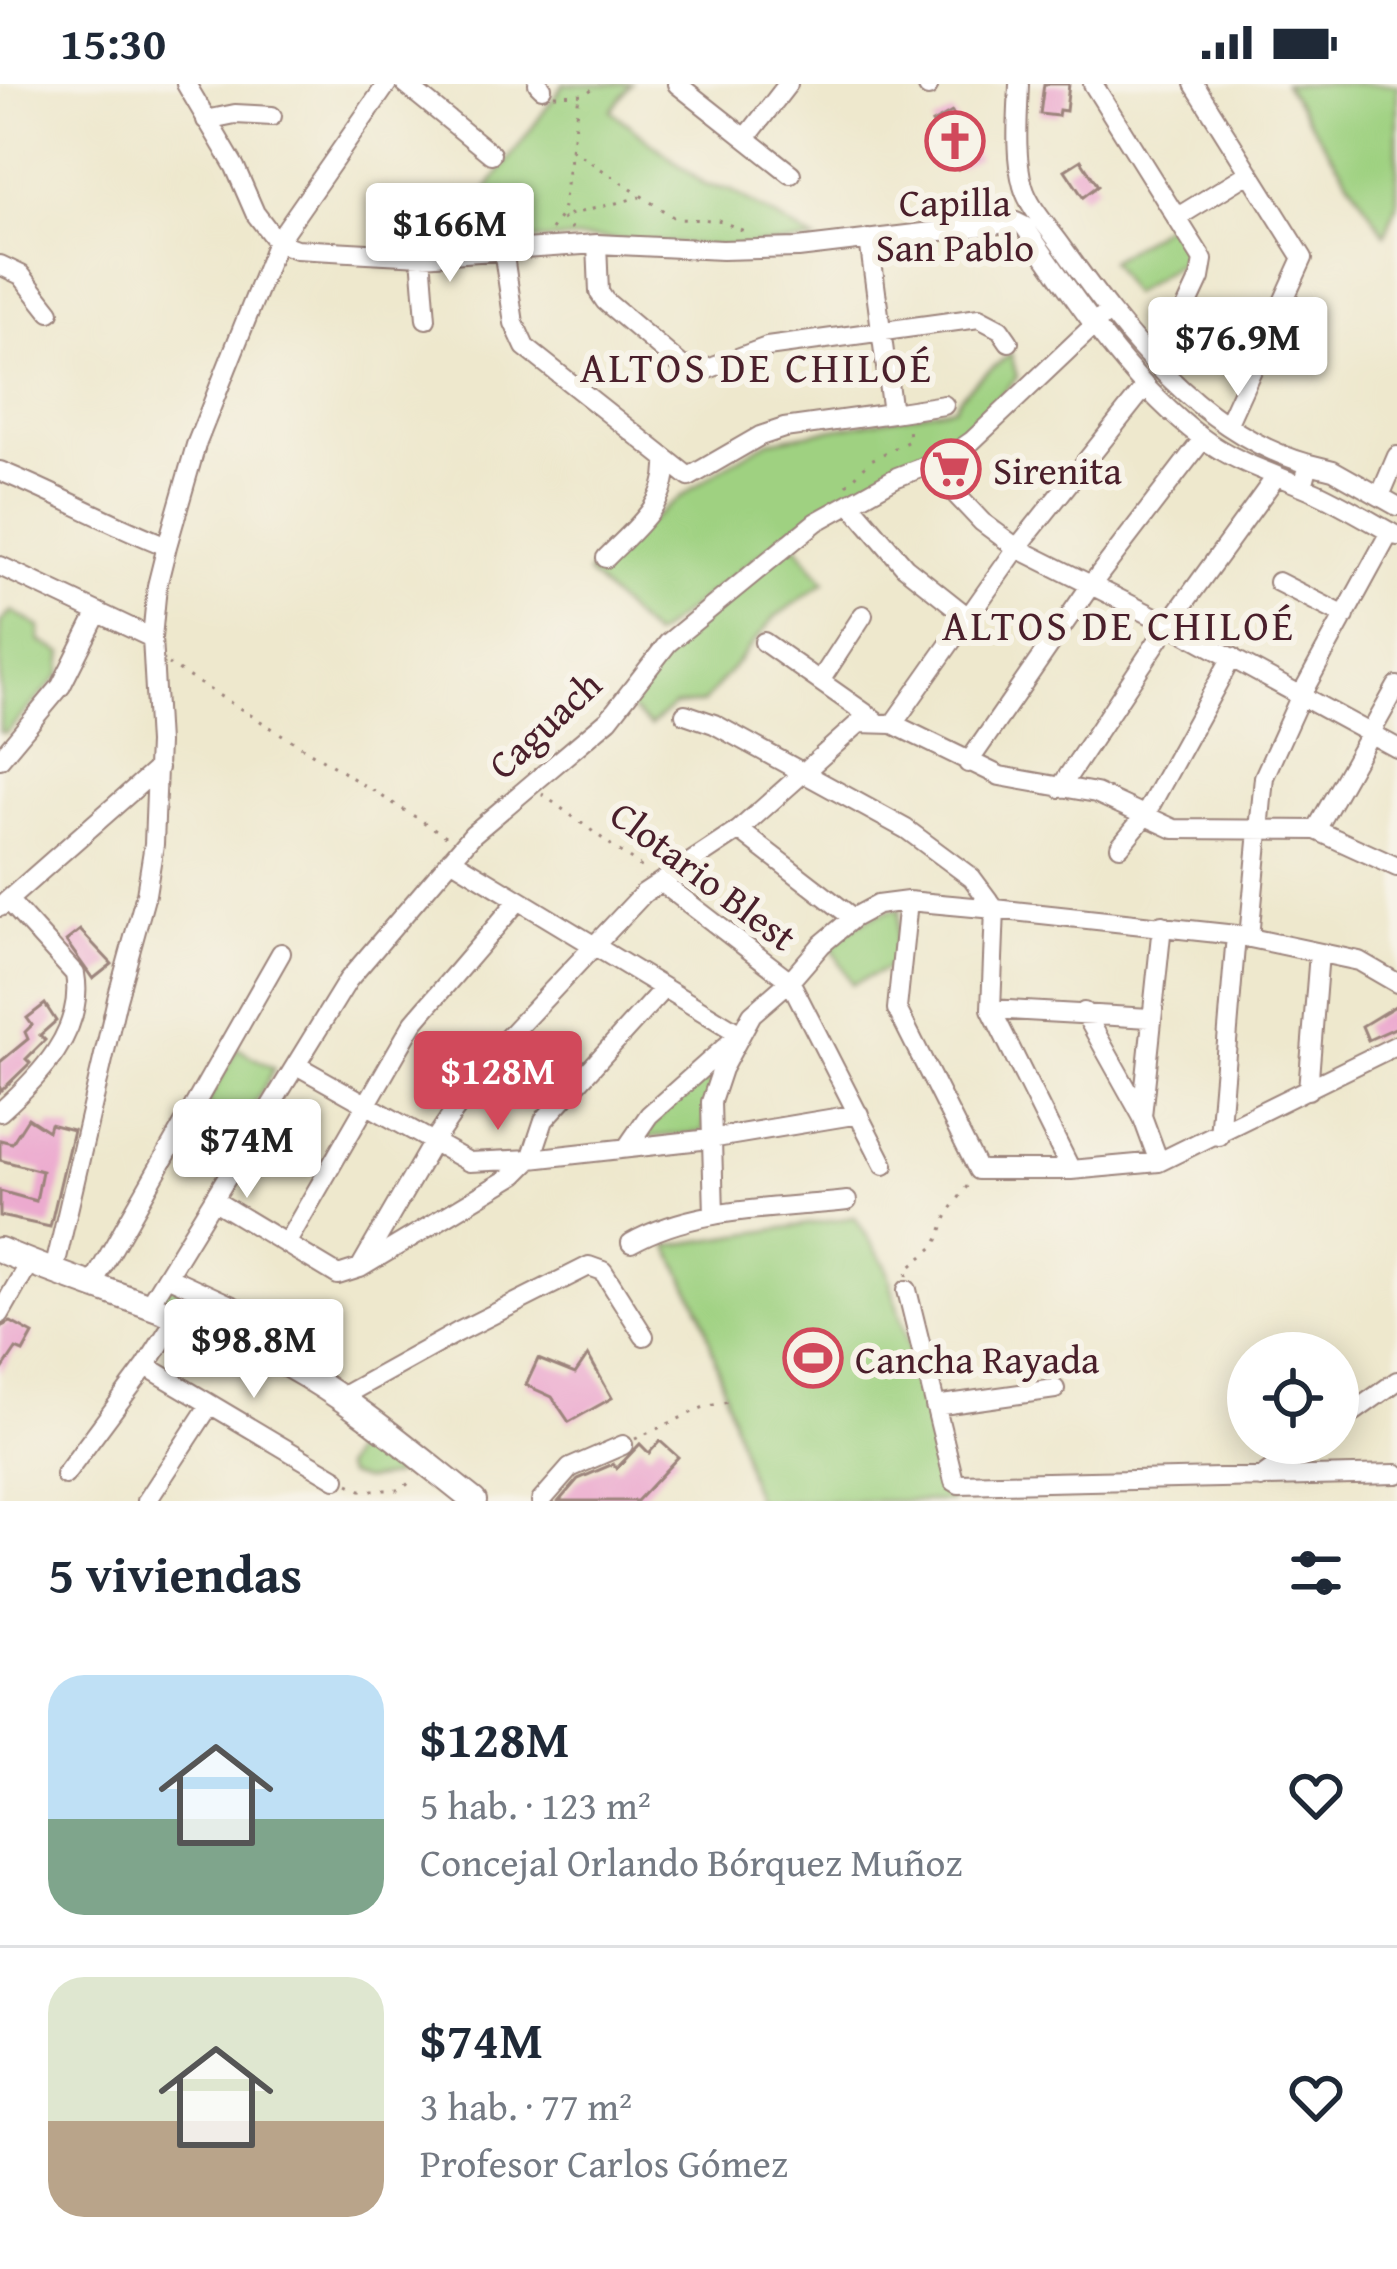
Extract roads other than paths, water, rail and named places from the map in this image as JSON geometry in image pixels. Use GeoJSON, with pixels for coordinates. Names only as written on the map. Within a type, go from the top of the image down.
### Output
{"type":"FeatureCollection","features":[{"type":"Feature","properties":{"kind":"main road"},"geometry":{"type":"LineString","coordinates":[[0,1250],[148,1306],[294,1369],[341,1397],[474,1501]]}},
{"type":"Feature","properties":{"kind":"street"},"geometry":{"type":"LineString","coordinates":[[186,84],[235,167],[255,213],[277,242],[296,249],[421,256],[597,244],[776,248],[1016,221],[1101,318],[1227,425],[1265,449],[1334,470],[1388,501],[1397,456]]}},
{"type":"Feature","properties":{"kind":"street"},"geometry":{"type":"LineString","coordinates":[[54,1271],[146,894],[154,844],[158,768],[152,646],[157,586],[167,546],[196,446],[277,242],[386,84]]}},
{"type":"Feature","properties":{"kind":"street"},"geometry":{"type":"LineString","coordinates":[[405,84],[491,154]]}},
{"type":"Feature","properties":{"kind":"street"},"geometry":{"type":"LineString","coordinates":[[677,84],[791,174]]}},
{"type":"Feature","properties":{"kind":"street"},"geometry":{"type":"LineString","coordinates":[[746,138],[788,84]]}},
{"type":"Feature","properties":{"kind":"street"},"geometry":{"type":"LineString","coordinates":[[1019,84],[1023,187],[1147,386],[1203,439],[1394,534],[1301,695],[1264,778],[1219,1136]]}},
{"type":"Feature","properties":{"kind":"street"},"geometry":{"type":"LineString","coordinates":[[1093,84],[1203,260],[1159,366]]}},
{"type":"Feature","properties":{"kind":"street"},"geometry":{"type":"LineString","coordinates":[[1194,84],[1300,251],[1303,264],[1227,425]]}},
{"type":"Feature","properties":{"kind":"street"},"geometry":{"type":"LineString","coordinates":[[206,120],[236,114],[272,116]]}},
{"type":"Feature","properties":{"kind":"street"},"geometry":{"type":"LineString","coordinates":[[1176,218],[1250,172]]}},
{"type":"Feature","properties":{"kind":"street"},"geometry":{"type":"LineString","coordinates":[[869,238],[881,331],[899,412]]}},
{"type":"Feature","properties":{"kind":"street"},"geometry":{"type":"LineString","coordinates":[[597,244],[599,292],[604,301],[682,366],[708,369],[767,347],[980,318],[1000,329],[1009,342]]}},
{"type":"Feature","properties":{"kind":"street"},"geometry":{"type":"LineString","coordinates":[[511,249],[514,323],[525,347],[689,477],[760,436],[784,428],[944,405]]}},
{"type":"Feature","properties":{"kind":"street"},"geometry":{"type":"LineString","coordinates":[[421,256],[426,319]]}},
{"type":"Feature","properties":{"kind":"street"},"geometry":{"type":"LineString","coordinates":[[0,265],[21,275],[50,312]]}},
{"type":"Feature","properties":{"kind":"street","name":"Caguach"},"geometry":{"type":"LineString","coordinates":[[148,1306],[348,980],[457,852],[529,784],[609,719],[668,643],[816,522],[972,441],[1101,318]]}},
{"type":"Feature","properties":{"kind":"street"},"geometry":{"type":"LineString","coordinates":[[360,1268],[433,1142],[498,1048],[644,893],[739,830],[848,730],[884,722],[1147,386]]}},
{"type":"Feature","properties":{"kind":"street"},"geometry":{"type":"LineString","coordinates":[[968,763],[1091,585],[1203,439]]}},
{"type":"Feature","properties":{"kind":"street"},"geometry":{"type":"LineString","coordinates":[[606,558],[652,512],[667,474],[666,462]]}},
{"type":"Feature","properties":{"kind":"street"},"geometry":{"type":"LineString","coordinates":[[1303,486],[1309,464]]}},
{"type":"Feature","properties":{"kind":"street"},"geometry":{"type":"LineString","coordinates":[[928,466],[982,522],[1017,548],[1232,657],[1397,748]]}},
{"type":"Feature","properties":{"kind":"street"},"geometry":{"type":"LineString","coordinates":[[0,471],[167,546]]}},
{"type":"Feature","properties":{"kind":"street"},"geometry":{"type":"LineString","coordinates":[[1060,788],[1169,624],[1275,478]]}},
{"type":"Feature","properties":{"kind":"street"},"geometry":{"type":"LineString","coordinates":[[850,503],[905,567],[968,617]]}},
{"type":"Feature","properties":{"kind":"street"},"geometry":{"type":"LineString","coordinates":[[0,566],[98,612],[152,646]]}},
{"type":"Feature","properties":{"kind":"street"},"geometry":{"type":"LineString","coordinates":[[1278,582],[1345,616]]}},
{"type":"Feature","properties":{"kind":"street"},"geometry":{"type":"LineString","coordinates":[[0,759],[61,686],[98,612]]}},
{"type":"Feature","properties":{"kind":"street"},"geometry":{"type":"LineString","coordinates":[[820,681],[863,615]]}},
{"type":"Feature","properties":{"kind":"street"},"geometry":{"type":"LineString","coordinates":[[764,642],[884,722],[1000,776],[1096,793],[1174,830],[1316,830],[1397,867]]}},
{"type":"Feature","properties":{"kind":"street"},"geometry":{"type":"LineString","coordinates":[[1120,846],[1144,817],[1232,657]]}},
{"type":"Feature","properties":{"kind":"street"},"geometry":{"type":"LineString","coordinates":[[1316,830],[1397,686]]}},
{"type":"Feature","properties":{"kind":"street"},"geometry":{"type":"LineString","coordinates":[[685,713],[806,772],[943,855],[972,878],[995,909],[991,1009],[1071,1170]]}},
{"type":"Feature","properties":{"kind":"street"},"geometry":{"type":"LineString","coordinates":[[0,1112],[50,1061],[66,1034],[78,989],[75,974],[4,904],[158,768]]}},
{"type":"Feature","properties":{"kind":"street"},"geometry":{"type":"LineString","coordinates":[[739,830],[853,918]]}},
{"type":"Feature","properties":{"kind":"street"},"geometry":{"type":"LineString","coordinates":[[457,852],[518,901],[740,1034]]}},
{"type":"Feature","properties":{"kind":"street","name":"Clotario Blest"},"geometry":{"type":"LineString","coordinates":[[661,882],[790,981],[884,1165]]}},
{"type":"Feature","properties":{"kind":"street"},"geometry":{"type":"LineString","coordinates":[[286,1244],[414,1022],[518,901]]}},
{"type":"Feature","properties":{"kind":"street"},"geometry":{"type":"LineString","coordinates":[[908,902],[897,1009],[979,1170],[1071,1170],[1159,1162],[1397,1045]]}},
{"type":"Feature","properties":{"kind":"street"},"geometry":{"type":"LineString","coordinates":[[714,1215],[710,1139],[716,1084],[740,1034],[752,1014],[822,944],[877,905],[908,902],[995,909],[1242,936],[1359,961],[1397,982]]}},
{"type":"Feature","properties":{"kind":"street"},"geometry":{"type":"LineString","coordinates":[[1142,1116],[1162,925]]}},
{"type":"Feature","properties":{"kind":"street"},"geometry":{"type":"LineString","coordinates":[[92,1285],[281,953]]}},
{"type":"Feature","properties":{"kind":"street"},"geometry":{"type":"LineString","coordinates":[[1307,1090],[1318,953]]}},
{"type":"Feature","properties":{"kind":"street"},"geometry":{"type":"LineString","coordinates":[[215,1201],[338,1275],[360,1268],[502,1184],[531,1159],[544,1120],[664,988]]}},
{"type":"Feature","properties":{"kind":"street"},"geometry":{"type":"LineString","coordinates":[[991,1009],[1150,1018]]}},
{"type":"Feature","properties":{"kind":"street"},"geometry":{"type":"LineString","coordinates":[[1084,1012],[1142,1116],[1159,1162]]}},
{"type":"Feature","properties":{"kind":"street"},"geometry":{"type":"LineString","coordinates":[[627,1147],[649,1115],[740,1034]]}},
{"type":"Feature","properties":{"kind":"street"},"geometry":{"type":"LineString","coordinates":[[298,1066],[469,1162],[710,1139],[859,1114]]}},
{"type":"Feature","properties":{"kind":"street"},"geometry":{"type":"LineString","coordinates":[[631,1243],[658,1227],[714,1215],[848,1201]]}},
{"type":"Feature","properties":{"kind":"street"},"geometry":{"type":"LineString","coordinates":[[0,1314],[29,1263]]}},
{"type":"Feature","properties":{"kind":"street"},"geometry":{"type":"LineString","coordinates":[[341,1397],[590,1266],[603,1270],[644,1336]]}},
{"type":"Feature","properties":{"kind":"street"},"geometry":{"type":"LineString","coordinates":[[167,1276],[287,1330],[294,1369]]}},
{"type":"Feature","properties":{"kind":"street"},"geometry":{"type":"LineString","coordinates":[[907,1290],[954,1481],[966,1485],[1397,1474]]}},
{"type":"Feature","properties":{"kind":"street"},"geometry":{"type":"LineString","coordinates":[[64,1475],[177,1318]]}},
{"type":"Feature","properties":{"kind":"street"},"geometry":{"type":"LineString","coordinates":[[146,1366],[336,1479]]}},
{"type":"Feature","properties":{"kind":"street"},"geometry":{"type":"LineString","coordinates":[[1359,1408],[1397,1381]]}},
{"type":"Feature","properties":{"kind":"street"},"geometry":{"type":"LineString","coordinates":[[935,1406],[1055,1389]]}},
{"type":"Feature","properties":{"kind":"street"},"geometry":{"type":"LineString","coordinates":[[147,1501],[209,1406]]}},
{"type":"Feature","properties":{"kind":"street"},"geometry":{"type":"LineString","coordinates":[[542,1501],[570,1468],[623,1445]]}},
{"type":"Feature","properties":{"kind":"street"},"geometry":{"type":"LineString","coordinates":[[1261,1478],[1281,1464]]}},
{"type":"Feature","properties":{"kind":"street"},"geometry":{"type":"LineString","coordinates":[[1170,1479],[1174,1501]]}},
{"type":"Feature","properties":{"kind":"place","name":"Capilla San Pablo"},"geometry":{"type":"Point","coordinates":[955,141]}},
{"type":"Feature","properties":{"kind":"place","name":"Sirenita"},"geometry":{"type":"Point","coordinates":[951,469]}},
{"type":"Feature","properties":{"kind":"place","name":"Cancha Rayada"},"geometry":{"type":"Point","coordinates":[813,1358]}},
{"type":"Feature","properties":{"kind":"district","name":"ALTOS DE CHILOÉ"},"geometry":{"type":"Point","coordinates":[757,366]}},
{"type":"Feature","properties":{"kind":"district","name":"ALTOS DE CHILOÉ"},"geometry":{"type":"Point","coordinates":[1119,624]}}]}
